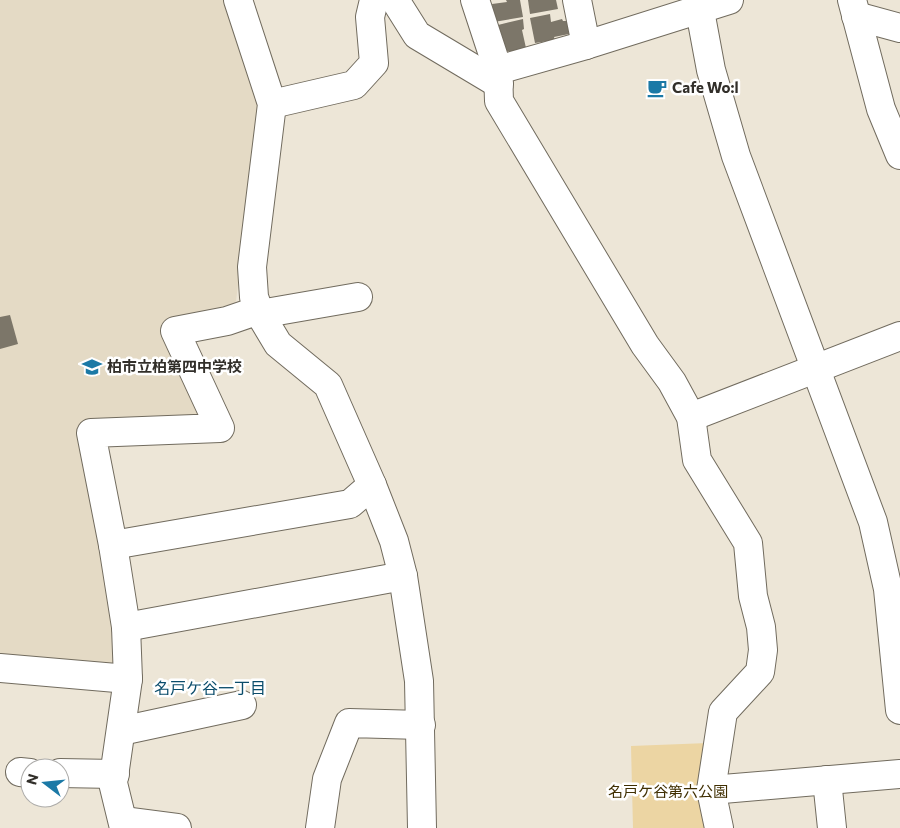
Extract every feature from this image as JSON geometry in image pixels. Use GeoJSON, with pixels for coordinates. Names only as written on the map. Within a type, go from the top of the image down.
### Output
{"type":"FeatureCollection","features":[{"type":"Feature","properties":{"kind":"street"},"geometry":{"type":"LineString","coordinates":[[238,0],[272,104],[252,267],[252,288],[260,312],[278,344],[328,385],[372,485],[394,541],[403,576],[419,681],[421,724],[420,825]]}},
{"type":"Feature","properties":{"kind":"street"},"geometry":{"type":"LineString","coordinates":[[272,104],[354,85],[374,63],[370,17],[374,0]]}},
{"type":"Feature","properties":{"kind":"street"},"geometry":{"type":"LineString","coordinates":[[395,0],[417,35],[498,77],[698,4],[729,0]]}},
{"type":"Feature","properties":{"kind":"street"},"geometry":{"type":"LineString","coordinates":[[476,0],[498,77],[499,102],[645,345],[672,382],[691,417],[697,460],[748,543],[753,596],[763,650],[760,672],[723,712],[711,790],[719,828]]}},
{"type":"Feature","properties":{"kind":"street"},"geometry":{"type":"LineString","coordinates":[[577,0],[586,45]]}},
{"type":"Feature","properties":{"kind":"street"},"geometry":{"type":"LineString","coordinates":[[698,4],[711,70],[736,156],[873,522],[888,589],[900,710]]}},
{"type":"Feature","properties":{"kind":"street"},"geometry":{"type":"LineString","coordinates":[[854,8],[900,28]]}},
{"type":"Feature","properties":{"kind":"street"},"geometry":{"type":"LineString","coordinates":[[854,8],[881,109],[900,155]]}},
{"type":"Feature","properties":{"kind":"street"},"geometry":{"type":"LineString","coordinates":[[177,828],[124,824],[113,783],[128,679],[126,627],[91,433],[220,428],[175,331],[260,312],[358,297]]}},
{"type":"Feature","properties":{"kind":"street"},"geometry":{"type":"LineString","coordinates":[[691,417],[900,336]]}},
{"type":"Feature","properties":{"kind":"street"},"geometry":{"type":"LineString","coordinates":[[112,544],[350,504],[372,485]]}},
{"type":"Feature","properties":{"kind":"street"},"geometry":{"type":"LineString","coordinates":[[126,627],[403,576]]}},
{"type":"Feature","properties":{"kind":"street"},"geometry":{"type":"LineString","coordinates":[[0,668],[128,679]]}},
{"type":"Feature","properties":{"kind":"street"},"geometry":{"type":"LineString","coordinates":[[121,731],[242,705]]}},
{"type":"Feature","properties":{"kind":"street"},"geometry":{"type":"LineString","coordinates":[[320,828],[327,779],[349,723],[421,724]]}},
{"type":"Feature","properties":{"kind":"street"},"geometry":{"type":"LineString","coordinates":[[70,773],[115,774]]}},
{"type":"Feature","properties":{"kind":"street"},"geometry":{"type":"LineString","coordinates":[[711,790],[900,774]]}},
{"type":"Feature","properties":{"kind":"street"},"geometry":{"type":"LineString","coordinates":[[827,780],[832,828]]}},
{"type":"Feature","properties":{"kind":"shaded area","name":"柏市立柏第四中学校"},"geometry":{"type":"Polygon","coordinates":[[[0,0],[224,0],[260,106],[236,301],[226,313],[166,327],[202,407],[194,420],[83,429],[121,661],[112,672],[0,661],[0,0]]]}},
{"type":"Feature","properties":{"kind":"green space","name":"名戸ケ谷第六公園"},"geometry":{"type":"Polygon","coordinates":[[[708,743],[707,828],[633,828],[631,746],[708,743]]]}},
{"type":"Feature","properties":{"kind":"building"},"geometry":{"type":"Polygon","coordinates":[[[506,0],[520,0],[523,17],[494,22],[492,4],[507,2],[506,0]]]}},
{"type":"Feature","properties":{"kind":"building"},"geometry":{"type":"Polygon","coordinates":[[[528,0],[556,0],[558,9],[530,14],[528,0]]]}},
{"type":"Feature","properties":{"kind":"building"},"geometry":{"type":"Polygon","coordinates":[[[550,14],[551,22],[562,19],[567,21],[569,34],[554,37],[555,40],[535,43],[530,18],[550,14]]]}},
{"type":"Feature","properties":{"kind":"building"},"geometry":{"type":"Polygon","coordinates":[[[523,19],[524,29],[522,30],[526,48],[511,52],[501,50],[498,25],[523,19]]]}},
{"type":"Feature","properties":{"kind":"building"},"geometry":{"type":"Polygon","coordinates":[[[10,315],[18,344],[0,349],[0,317],[10,315]]]}},
{"type":"Feature","properties":{"kind":"place","name":"Cafe Wo:l"},"geometry":{"type":"Point","coordinates":[657,88]}},
{"type":"Feature","properties":{"kind":"place","name":"柏市立柏第四中学校"},"geometry":{"type":"Point","coordinates":[92,367]}},
{"type":"Feature","properties":{"kind":"district","name":"名戸ケ谷一丁目"},"geometry":{"type":"Point","coordinates":[210,688]}}]}
